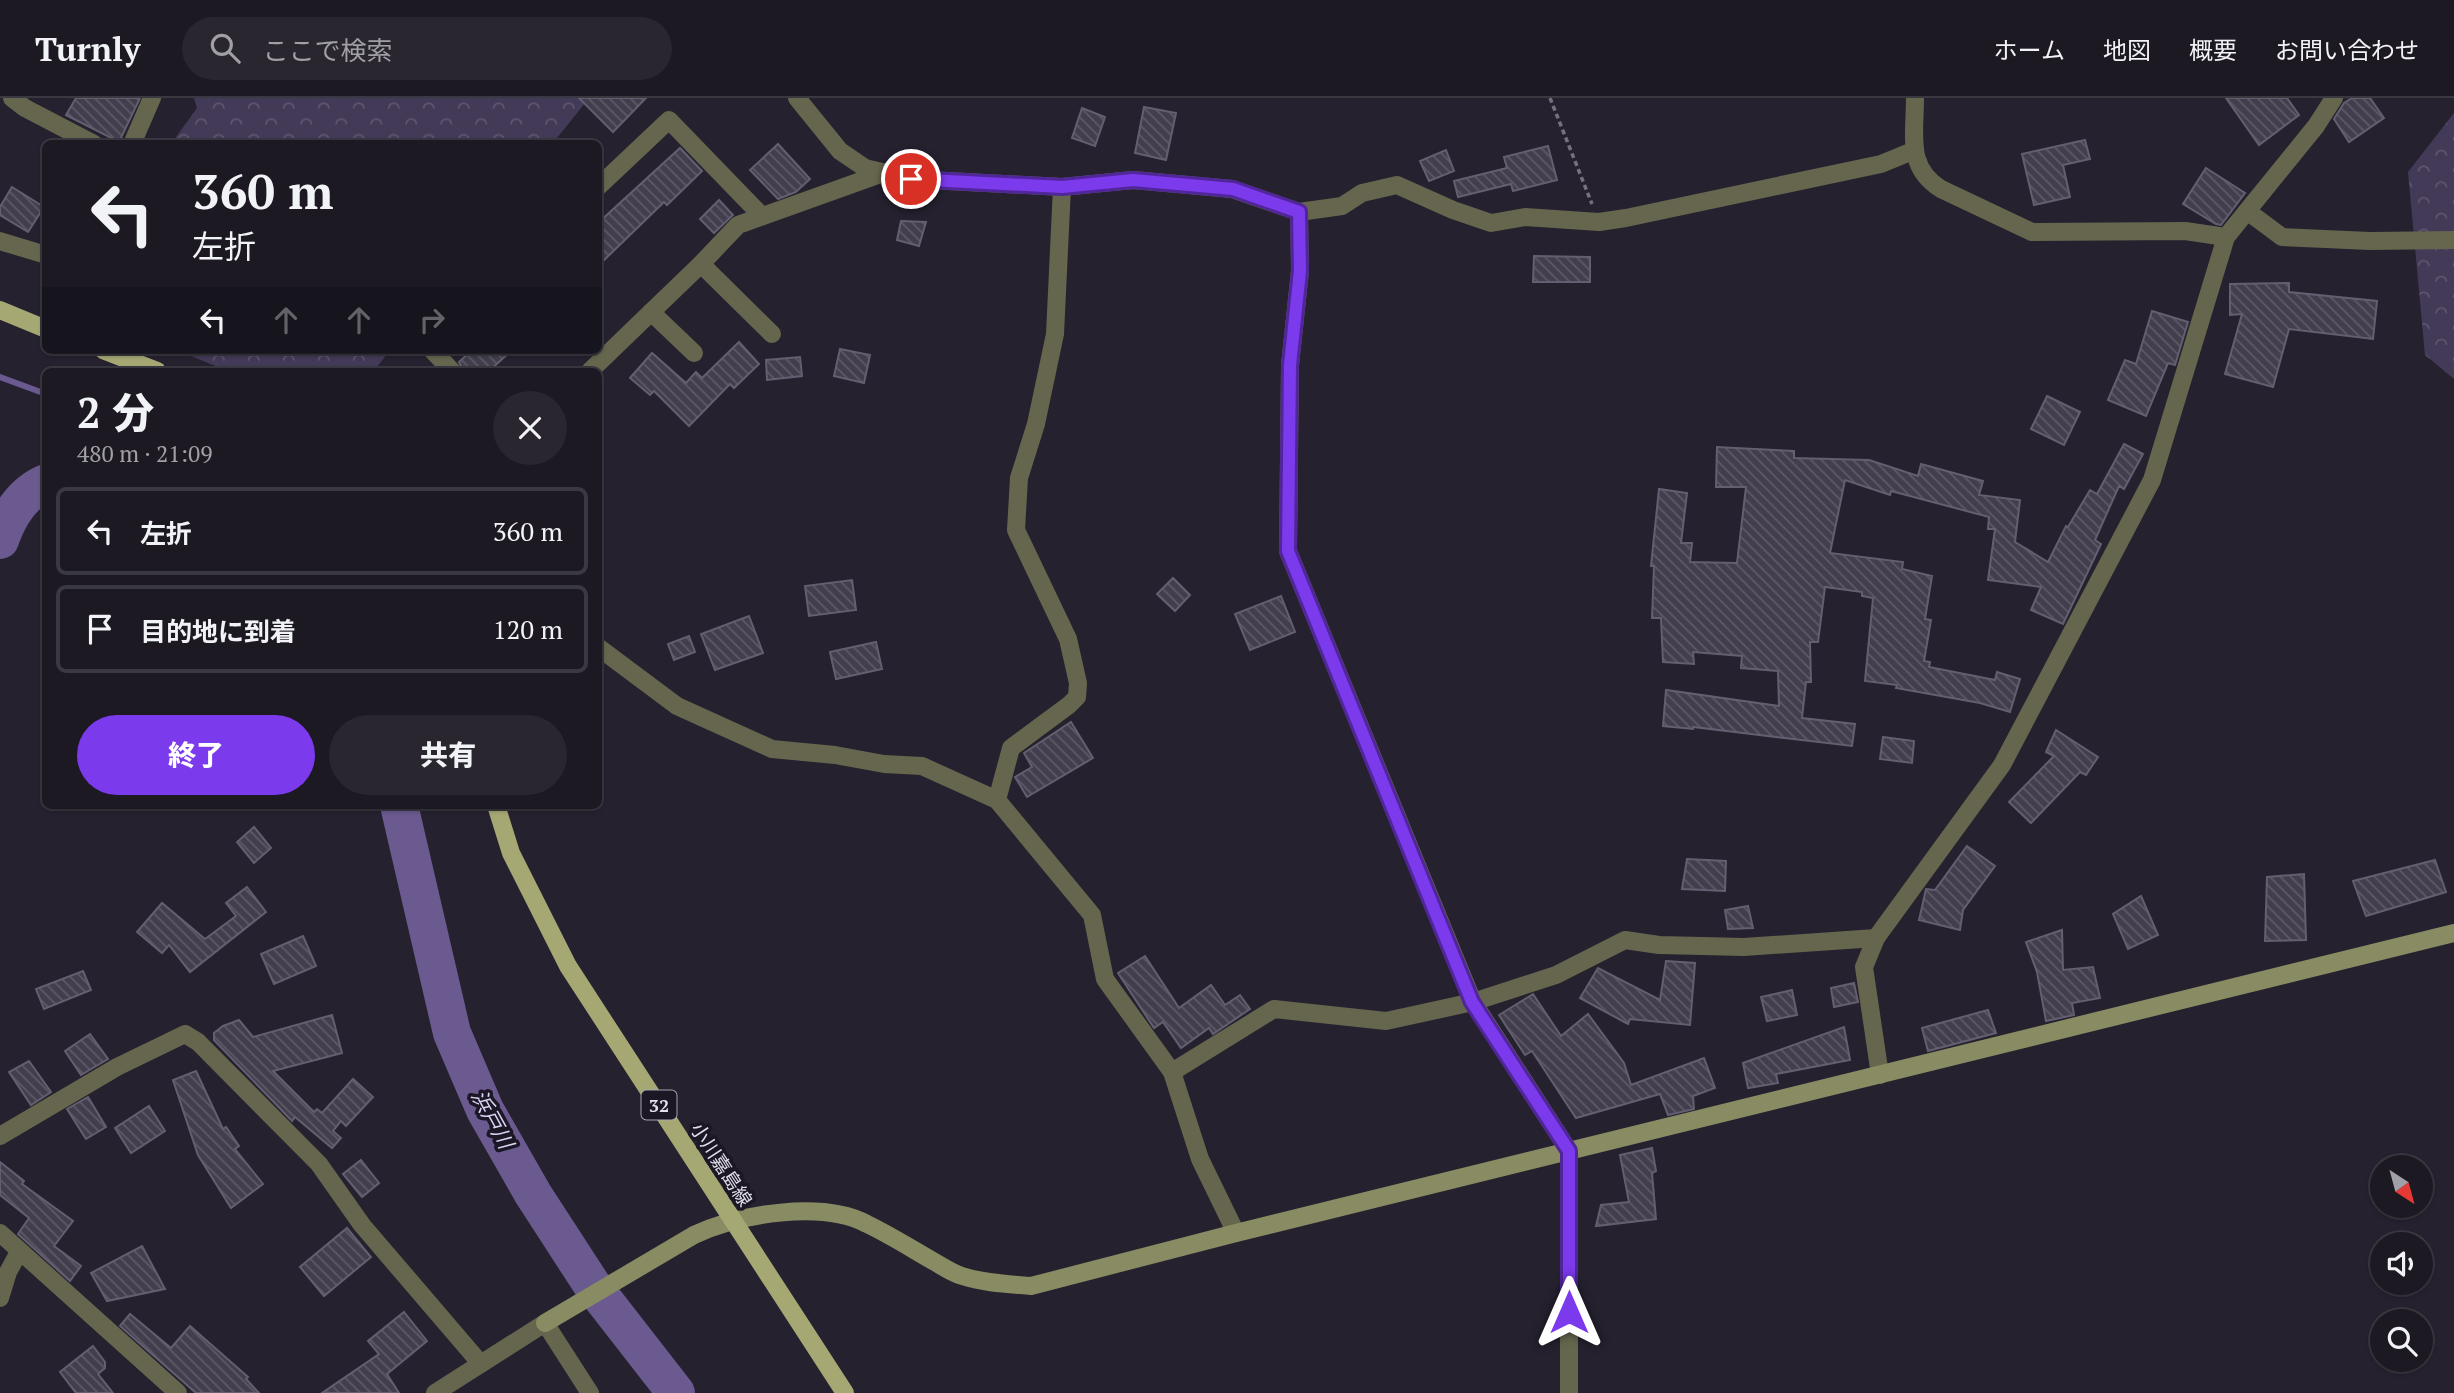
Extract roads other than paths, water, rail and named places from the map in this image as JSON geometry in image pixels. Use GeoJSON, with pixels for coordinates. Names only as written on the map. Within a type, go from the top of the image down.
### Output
{"type":"FeatureCollection","features":[{"type":"Feature","properties":{"kind":"main road"},"geometry":{"type":"LineString","coordinates":[[0,310],[42,327]]}},
{"type":"Feature","properties":{"kind":"main road"},"geometry":{"type":"LineString","coordinates":[[113,354],[149,368]]}},
{"type":"Feature","properties":{"kind":"main road","name":"小川嘉島線"},"geometry":{"type":"LineString","coordinates":[[497,809],[511,853],[568,966],[845,1393]]}},
{"type":"Feature","properties":{"kind":"street"},"geometry":{"type":"LineString","coordinates":[[12,98],[25,108],[86,140]]}},
{"type":"Feature","properties":{"kind":"street"},"geometry":{"type":"LineString","coordinates":[[134,140],[152,98]]}},
{"type":"Feature","properties":{"kind":"street"},"geometry":{"type":"LineString","coordinates":[[797,98],[840,151],[865,168],[911,179],[1062,187],[1133,180],[1233,189],[1299,212],[1342,205],[1362,193],[1397,185],[1453,210],[1491,223],[1525,217],[1599,222],[1881,164],[1916,150]]}},
{"type":"Feature","properties":{"kind":"street"},"geometry":{"type":"LineString","coordinates":[[1915,98],[1918,167],[1928,181],[2032,232],[2185,231],[2226,237]]}},
{"type":"Feature","properties":{"kind":"street"},"geometry":{"type":"LineString","coordinates":[[1880,1075],[1864,967],[1876,938],[2002,765],[2152,480],[2226,237],[2316,126],[2334,98]]}},
{"type":"Feature","properties":{"kind":"street"},"geometry":{"type":"LineString","coordinates":[[602,183],[669,120],[762,216]]}},
{"type":"Feature","properties":{"kind":"street"},"geometry":{"type":"LineString","coordinates":[[593,368],[738,225],[886,173]]}},
{"type":"Feature","properties":{"kind":"street"},"geometry":{"type":"LineString","coordinates":[[997,800],[1011,748],[1077,697],[1078,683],[1068,639],[1016,530],[1019,478],[1036,424],[1055,334],[1062,187]]}},
{"type":"Feature","properties":{"kind":"street"},"geometry":{"type":"LineString","coordinates":[[2247,211],[2282,237],[2454,240]]}},
{"type":"Feature","properties":{"kind":"street"},"geometry":{"type":"LineString","coordinates":[[1299,212],[1300,271],[1290,365],[1288,551],[1472,1002],[1569,1151],[1569,1393]]}},
{"type":"Feature","properties":{"kind":"street"},"geometry":{"type":"LineString","coordinates":[[0,241],[42,254]]}},
{"type":"Feature","properties":{"kind":"street"},"geometry":{"type":"LineString","coordinates":[[701,264],[772,334]]}},
{"type":"Feature","properties":{"kind":"street"},"geometry":{"type":"LineString","coordinates":[[651,312],[694,353]]}},
{"type":"Feature","properties":{"kind":"street"},"geometry":{"type":"LineString","coordinates":[[436,354],[449,368]]}},
{"type":"Feature","properties":{"kind":"street"},"geometry":{"type":"LineString","coordinates":[[602,649],[677,706],[772,749],[835,755],[884,764],[922,766],[997,800],[1091,915],[1105,979],[1172,1072],[1200,1159],[1236,1233]]}},
{"type":"Feature","properties":{"kind":"street"},"geometry":{"type":"LineString","coordinates":[[435,1393],[694,1235],[734,1221],[778,1213],[827,1212],[864,1222],[960,1276],[1031,1286],[2454,933]]}},
{"type":"Feature","properties":{"kind":"street"},"geometry":{"type":"LineString","coordinates":[[1172,1072],[1274,1009],[1386,1021],[1472,1002],[1556,975],[1625,940],[1659,945],[1744,947],[1876,938]]}},
{"type":"Feature","properties":{"kind":"street"},"geometry":{"type":"LineString","coordinates":[[0,1136],[117,1067],[184,1034],[198,1042],[319,1164],[362,1225],[481,1364]]}},
{"type":"Feature","properties":{"kind":"street"},"geometry":{"type":"LineString","coordinates":[[0,1233],[178,1393]]}},
{"type":"Feature","properties":{"kind":"street"},"geometry":{"type":"LineString","coordinates":[[0,1298],[8,1272],[19,1252]]}},
{"type":"Feature","properties":{"kind":"street"},"geometry":{"type":"LineString","coordinates":[[551,1320],[584,1389]]}},
{"type":"Feature","properties":{"kind":"waterway"},"geometry":{"type":"LineString","coordinates":[[0,377],[42,393]]}},
{"type":"Feature","properties":{"kind":"waterway","name":"浜戸川"},"geometry":{"type":"LineString","coordinates":[[0,540],[7,523],[23,499],[42,485]]}},
{"type":"Feature","properties":{"kind":"waterway","name":"浜戸川"},"geometry":{"type":"LineString","coordinates":[[400,809],[452,1033],[485,1110],[533,1194],[592,1285],[676,1393]]}}]}
